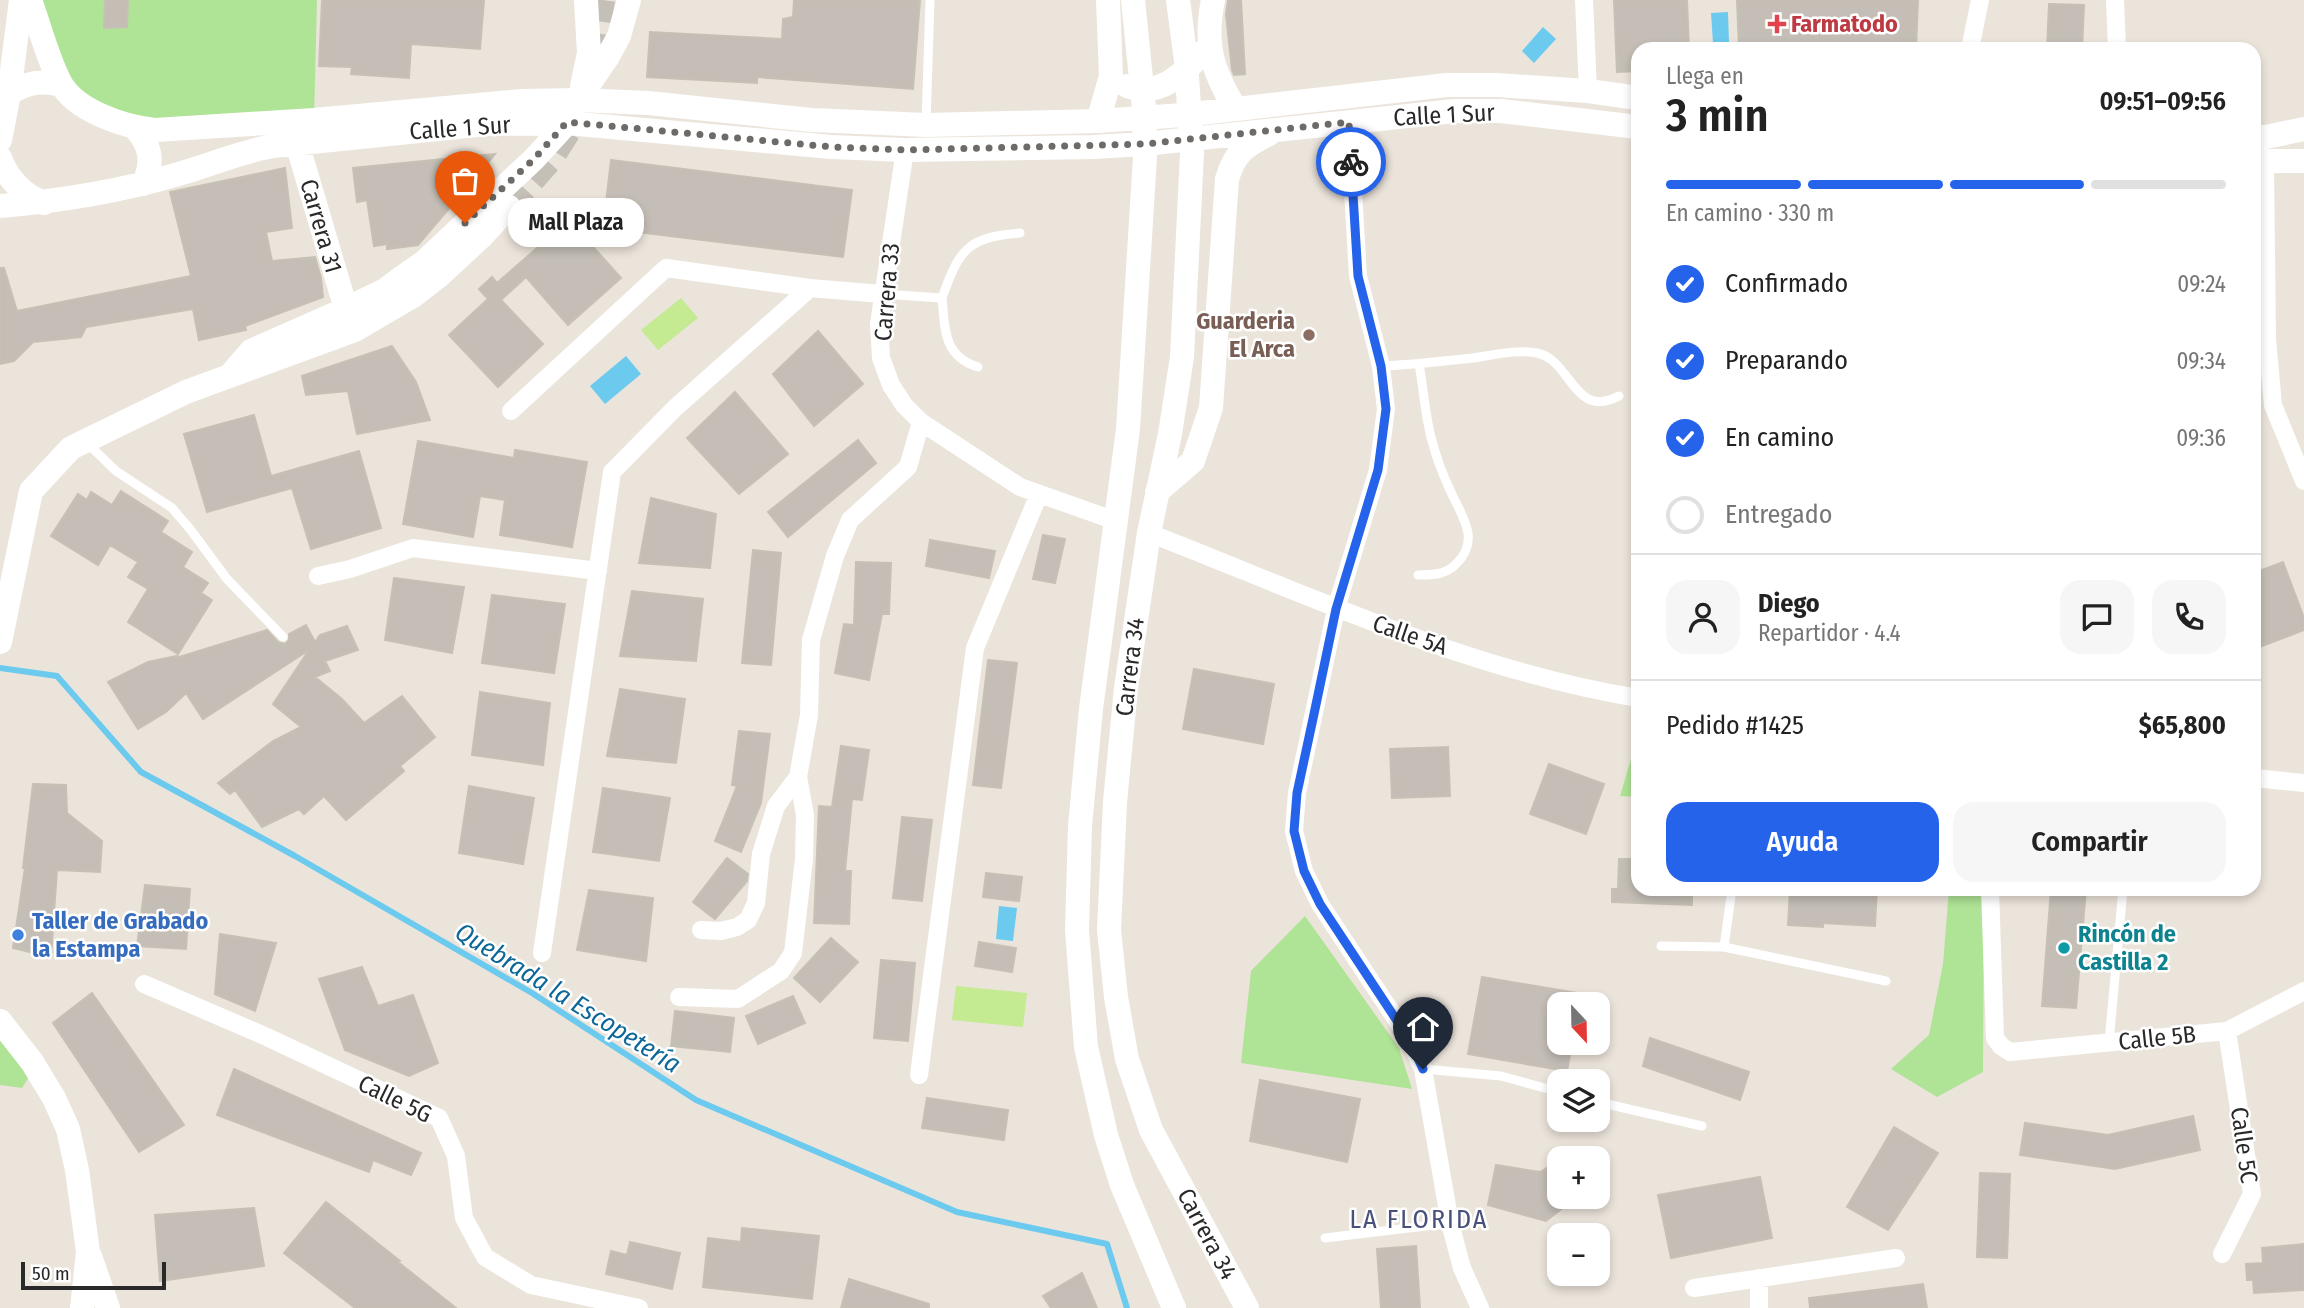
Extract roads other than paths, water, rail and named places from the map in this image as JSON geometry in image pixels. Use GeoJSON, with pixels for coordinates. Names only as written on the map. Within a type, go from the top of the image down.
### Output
{"type":"FeatureCollection","features":[{"type":"Feature","properties":{"kind":"street"},"geometry":{"type":"LineString","coordinates":[[0,140],[21,0]]}},
{"type":"Feature","properties":{"kind":"street"},"geometry":{"type":"LineString","coordinates":[[9,94],[18,88],[40,82],[61,85],[30,0]]}},
{"type":"Feature","properties":{"kind":"street"},"geometry":{"type":"LineString","coordinates":[[578,100],[589,53],[586,0]]}},
{"type":"Feature","properties":{"kind":"street"},"geometry":{"type":"LineString","coordinates":[[230,377],[251,351],[385,290],[424,262],[534,159],[567,122],[578,100],[607,58],[619,36],[629,0]]}},
{"type":"Feature","properties":{"kind":"street"},"geometry":{"type":"LineString","coordinates":[[1098,121],[1111,76],[1108,0]]}},
{"type":"Feature","properties":{"kind":"street","name":"Carrera 34"},"geometry":{"type":"LineString","coordinates":[[1133,0],[1144,108],[1145,157],[1128,429],[1091,709],[1080,826],[1077,930],[1086,1047],[1106,1135],[1122,1185],[1174,1308]]}},
{"type":"Feature","properties":{"kind":"street","name":"Carrera 34"},"geometry":{"type":"LineString","coordinates":[[1178,0],[1186,61],[1192,153],[1182,357],[1170,435],[1149,533],[1126,688],[1115,802],[1109,930],[1116,997],[1127,1059],[1151,1130],[1241,1297]]}},
{"type":"Feature","properties":{"kind":"street"},"geometry":{"type":"LineString","coordinates":[[1213,0],[1209,20],[1209,46],[1214,69],[1235,108]]}},
{"type":"Feature","properties":{"kind":"street"},"geometry":{"type":"LineString","coordinates":[[1584,0],[1588,91]]}},
{"type":"Feature","properties":{"kind":"street"},"geometry":{"type":"LineString","coordinates":[[1971,42],[1980,0]]}},
{"type":"Feature","properties":{"kind":"street"},"geometry":{"type":"LineString","coordinates":[[2116,0],[2117,42]]}},
{"type":"Feature","properties":{"kind":"street"},"geometry":{"type":"LineString","coordinates":[[1111,76],[1137,90],[1154,90],[1180,75],[1209,46]]}},
{"type":"Feature","properties":{"kind":"street","name":"Calle 1 Sur"},"geometry":{"type":"LineString","coordinates":[[61,85],[97,113],[135,128],[177,130],[483,103],[578,100],[648,103],[812,120],[926,125],[1098,121],[1183,115],[1447,85],[1497,85],[1588,91],[1631,97]]}},
{"type":"Feature","properties":{"kind":"street","name":"Calle 1 Sur"},"geometry":{"type":"LineString","coordinates":[[0,206],[44,203],[143,184],[211,164],[247,150],[486,124],[567,122],[832,147],[905,150],[1145,144],[1454,111],[1501,111],[1631,126]]}},
{"type":"Feature","properties":{"kind":"street"},"geometry":{"type":"LineString","coordinates":[[1349,122],[1358,276],[1381,366],[1386,409],[1378,470],[1336,609],[1297,793],[1294,831],[1304,871],[1320,904],[1409,1039],[1423,1069],[1450,1223],[1462,1268],[1480,1308]]}},
{"type":"Feature","properties":{"kind":"street"},"geometry":{"type":"LineString","coordinates":[[135,128],[150,154],[148,174],[143,184]]}},
{"type":"Feature","properties":{"kind":"street"},"geometry":{"type":"LineString","coordinates":[[2261,137],[2304,129]]}},
{"type":"Feature","properties":{"kind":"street"},"geometry":{"type":"LineString","coordinates":[[1157,492],[1193,461],[1211,408],[1227,179],[1232,163],[1241,149],[1277,130]]}},
{"type":"Feature","properties":{"kind":"street","name":"Carrera 31"},"geometry":{"type":"LineString","coordinates":[[297,143],[346,309]]}},
{"type":"Feature","properties":{"kind":"street","name":"Carrera 33"},"geometry":{"type":"LineString","coordinates":[[905,150],[882,294],[879,324],[881,359],[891,385],[904,405],[921,422]]}},
{"type":"Feature","properties":{"kind":"street"},"geometry":{"type":"LineString","coordinates":[[0,158],[10,178],[20,189],[44,203]]}},
{"type":"Feature","properties":{"kind":"street"},"geometry":{"type":"LineString","coordinates":[[2261,161],[2304,161]]}},
{"type":"Feature","properties":{"kind":"street"},"geometry":{"type":"LineString","coordinates":[[1,634],[31,491],[71,449],[186,392],[355,330],[389,312],[440,275],[509,207]]}},
{"type":"Feature","properties":{"kind":"street"},"geometry":{"type":"LineString","coordinates":[[511,411],[666,268],[810,288],[882,294]]}},
{"type":"Feature","properties":{"kind":"street"},"geometry":{"type":"LineString","coordinates":[[542,953],[612,472],[675,408],[810,288]]}},
{"type":"Feature","properties":{"kind":"street"},"geometry":{"type":"LineString","coordinates":[[2261,339],[2273,405],[2304,481]]}},
{"type":"Feature","properties":{"kind":"street"},"geometry":{"type":"LineString","coordinates":[[679,998],[738,999],[781,971],[793,953],[804,859],[805,816],[798,777],[809,715],[811,640],[835,556],[850,520],[908,467],[921,422],[1020,487],[1116,521]]}},
{"type":"Feature","properties":{"kind":"street"},"geometry":{"type":"LineString","coordinates":[[919,1075],[975,648],[1039,494]]}},
{"type":"Feature","properties":{"kind":"street","name":"Calle 5A"},"geometry":{"type":"LineString","coordinates":[[1149,533],[1336,609],[1508,669],[1631,696]]}},
{"type":"Feature","properties":{"kind":"street"},"geometry":{"type":"LineString","coordinates":[[318,576],[350,569],[413,548],[598,571]]}},
{"type":"Feature","properties":{"kind":"street"},"geometry":{"type":"LineString","coordinates":[[701,930],[721,931],[737,927],[748,920],[756,903],[761,854],[776,806],[798,777]]}},
{"type":"Feature","properties":{"kind":"street"},"geometry":{"type":"LineString","coordinates":[[2261,779],[2304,783]]}},
{"type":"Feature","properties":{"kind":"street","name":"Calle 5B"},"geometry":{"type":"LineString","coordinates":[[1990,896],[1995,1038],[2011,1052],[2227,1031],[2304,990]]}},
{"type":"Feature","properties":{"kind":"street","name":"Calle 5G"},"geometry":{"type":"LineString","coordinates":[[144,984],[267,1037],[439,1118],[456,1156],[464,1218],[485,1257],[531,1285],[639,1308]]}},
{"type":"Feature","properties":{"kind":"street"},"geometry":{"type":"LineString","coordinates":[[0,1021],[32,1062],[54,1098],[68,1129],[77,1170],[88,1252],[108,1308]]}},
{"type":"Feature","properties":{"kind":"street","name":"Calle 5C"},"geometry":{"type":"LineString","coordinates":[[2222,1254],[2252,1194],[2227,1031]]}},
{"type":"Feature","properties":{"kind":"street"},"geometry":{"type":"LineString","coordinates":[[82,1308],[88,1252]]}},
{"type":"Feature","properties":{"kind":"street"},"geometry":{"type":"LineString","coordinates":[[1694,1288],[1896,1258]]}},
{"type":"Feature","properties":{"kind":"street"},"geometry":{"type":"LineString","coordinates":[[1759,1279],[1759,1308]]}},
{"type":"Feature","properties":{"kind":"street"},"geometry":{"type":"LineString","coordinates":[[1222,1308],[1241,1297]]}},
{"type":"Feature","properties":{"kind":"lane"},"geometry":{"type":"LineString","coordinates":[[926,125],[930,0]]}},
{"type":"Feature","properties":{"kind":"lane"},"geometry":{"type":"LineString","coordinates":[[978,367],[965,363],[947,341],[942,298],[951,271],[961,255],[977,241],[995,235],[1020,233]]}},
{"type":"Feature","properties":{"kind":"lane"},"geometry":{"type":"LineString","coordinates":[[882,294],[942,298]]}},
{"type":"Feature","properties":{"kind":"lane"},"geometry":{"type":"LineString","coordinates":[[1381,366],[1519,352],[1540,353],[1556,364],[1577,391],[1592,401],[1606,403],[1619,396]]}},
{"type":"Feature","properties":{"kind":"lane"},"geometry":{"type":"LineString","coordinates":[[1418,575],[1450,571],[1465,555],[1469,539],[1464,515],[1442,473],[1432,442],[1419,364]]}},
{"type":"Feature","properties":{"kind":"lane"},"geometry":{"type":"LineString","coordinates":[[85,441],[116,471],[172,508],[227,579],[283,637]]}},
{"type":"Feature","properties":{"kind":"lane"},"geometry":{"type":"LineString","coordinates":[[1724,947],[1731,896]]}},
{"type":"Feature","properties":{"kind":"lane"},"geometry":{"type":"LineString","coordinates":[[2109,1042],[2122,896]]}},
{"type":"Feature","properties":{"kind":"lane"},"geometry":{"type":"LineString","coordinates":[[1661,946],[1724,947],[1886,981]]}},
{"type":"Feature","properties":{"kind":"lane"},"geometry":{"type":"LineString","coordinates":[[1423,1069],[1501,1076],[1547,1088]]}},
{"type":"Feature","properties":{"kind":"lane"},"geometry":{"type":"LineString","coordinates":[[1610,1105],[1702,1126]]}},
{"type":"Feature","properties":{"kind":"lane"},"geometry":{"type":"LineString","coordinates":[[1325,1238],[1450,1223]]}},
{"type":"Feature","properties":{"kind":"water"},"geometry":{"type":"Polygon","coordinates":[[[1728,12],[1729,42],[1713,42],[1711,13],[1728,12]]]}},
{"type":"Feature","properties":{"kind":"water"},"geometry":{"type":"Polygon","coordinates":[[[1543,27],[1556,39],[1534,63],[1522,51],[1543,27]]]}},
{"type":"Feature","properties":{"kind":"water"},"geometry":{"type":"Polygon","coordinates":[[[626,356],[641,374],[605,404],[590,386],[626,356]]]}},
{"type":"Feature","properties":{"kind":"water"},"geometry":{"type":"Polygon","coordinates":[[[999,906],[1017,908],[1013,941],[996,939],[999,906]]]}},
{"type":"Feature","properties":{"kind":"waterway","name":"Quebrada la Escopetería"},"geometry":{"type":"LineString","coordinates":[[0,668],[57,676],[141,772],[295,856],[532,993],[696,1100],[957,1212],[1107,1244],[1127,1308]]}},
{"type":"Feature","properties":{"kind":"tunnel"},"geometry":{"type":"LineString","coordinates":[[594,57],[603,0]]}},
{"type":"Feature","properties":{"kind":"tunnel"},"geometry":{"type":"LineString","coordinates":[[509,207],[551,160],[571,128]]}},
{"type":"Feature","properties":{"kind":"place","name":"Farmatodo"},"geometry":{"type":"Point","coordinates":[1777,24]}},
{"type":"Feature","properties":{"kind":"place","name":"Mall Plaza"},"geometry":{"type":"Point","coordinates":[465,223]}},
{"type":"Feature","properties":{"kind":"place","name":"Guarderia El Arca"},"geometry":{"type":"Point","coordinates":[1309,335]}},
{"type":"Feature","properties":{"kind":"place","name":"Taller de Grabado la Estampa"},"geometry":{"type":"Point","coordinates":[18,935]}},
{"type":"Feature","properties":{"kind":"place","name":"Rincón de Castilla 2"},"geometry":{"type":"Point","coordinates":[2064,948]}},
{"type":"Feature","properties":{"kind":"district","name":"LA FLORIDA"},"geometry":{"type":"Point","coordinates":[1419,1219]}}]}
